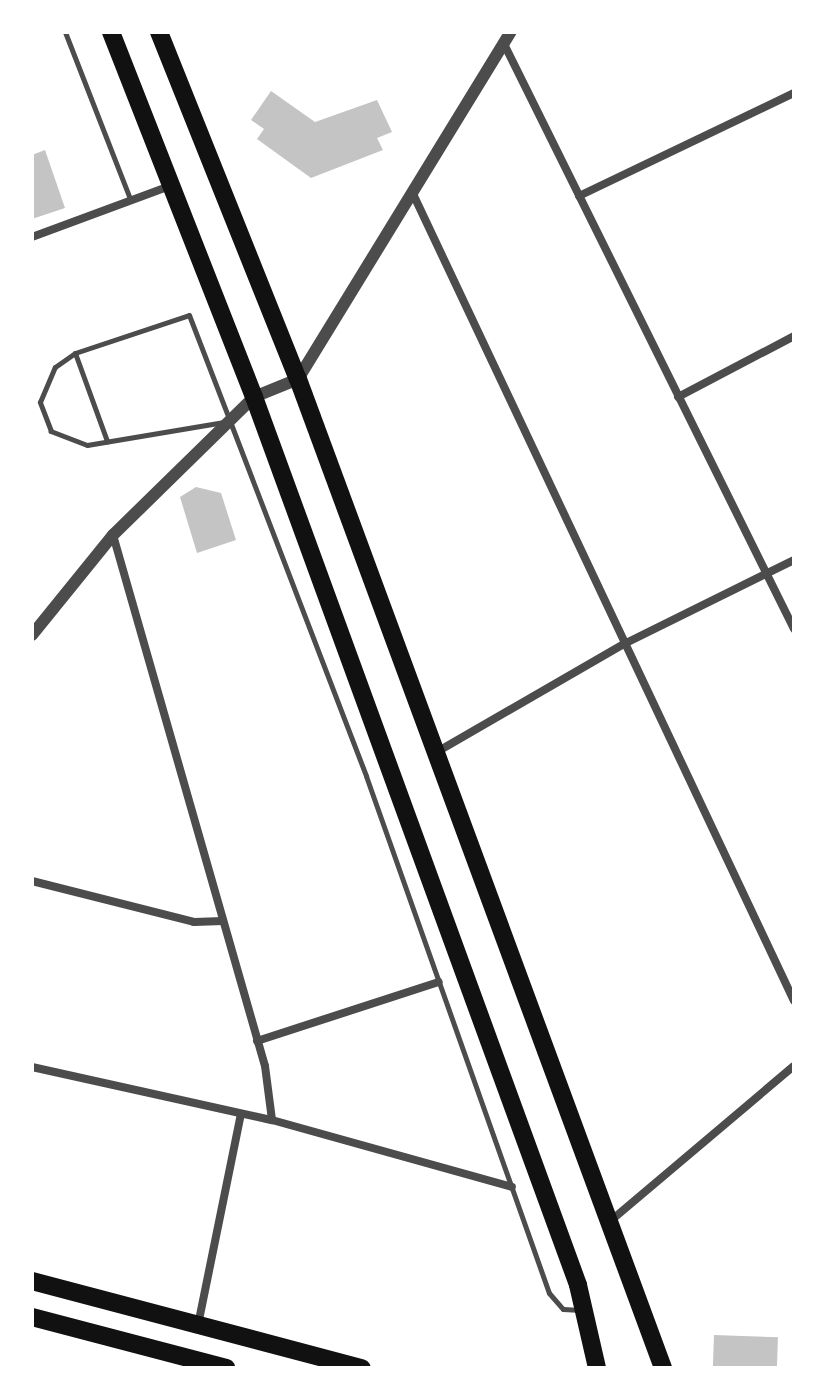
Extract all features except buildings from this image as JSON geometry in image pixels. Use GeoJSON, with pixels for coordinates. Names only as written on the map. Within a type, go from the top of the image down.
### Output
{"type":"FeatureCollection","features":[{"type":"Feature","properties":{"kind":"highway"},"geometry":{"type":"LineString","coordinates":[[111,32],[254,397],[586,1309],[597,1368]]}},
{"type":"Feature","properties":{"kind":"highway"},"geometry":{"type":"LineString","coordinates":[[159,32],[298,379],[606,1224],[663,1368]]}},
{"type":"Feature","properties":{"kind":"highway"},"geometry":{"type":"LineString","coordinates":[[32,1281],[362,1368]]}},
{"type":"Feature","properties":{"kind":"highway"},"geometry":{"type":"LineString","coordinates":[[32,1317],[185,1363],[226,1368]]}},
{"type":"Feature","properties":{"kind":"highway"},"geometry":{"type":"LineString","coordinates":[[185,1363],[198,1325]]}},
{"type":"Feature","properties":{"kind":"street"},"geometry":{"type":"LineString","coordinates":[[32,635],[113,535],[254,397],[298,379],[414,196],[508,38]]}},
{"type":"Feature","properties":{"kind":"street"},"geometry":{"type":"LineString","coordinates":[[508,38],[579,196],[794,629]]}},
{"type":"Feature","properties":{"kind":"street"},"geometry":{"type":"LineString","coordinates":[[579,196],[794,93]]}},
{"type":"Feature","properties":{"kind":"street"},"geometry":{"type":"LineString","coordinates":[[32,237],[171,185]]}},
{"type":"Feature","properties":{"kind":"street"},"geometry":{"type":"LineString","coordinates":[[414,196],[794,1001]]}},
{"type":"Feature","properties":{"kind":"street"},"geometry":{"type":"LineString","coordinates":[[678,397],[794,336]]}},
{"type":"Feature","properties":{"kind":"street"},"geometry":{"type":"LineString","coordinates":[[113,535],[257,1041],[272,1120]]}},
{"type":"Feature","properties":{"kind":"street"},"geometry":{"type":"LineString","coordinates":[[435,753],[624,644],[794,560]]}},
{"type":"Feature","properties":{"kind":"street"},"geometry":{"type":"LineString","coordinates":[[32,881],[194,922],[223,921]]}},
{"type":"Feature","properties":{"kind":"street"},"geometry":{"type":"LineString","coordinates":[[257,1041],[439,982]]}},
{"type":"Feature","properties":{"kind":"street"},"geometry":{"type":"LineString","coordinates":[[606,1224],[794,1066]]}},
{"type":"Feature","properties":{"kind":"street"},"geometry":{"type":"LineString","coordinates":[[32,1067],[272,1120],[512,1187]]}},
{"type":"Feature","properties":{"kind":"street"},"geometry":{"type":"LineString","coordinates":[[198,1325],[241,1114]]}},
{"type":"Feature","properties":{"kind":"lane"},"geometry":{"type":"LineString","coordinates":[[65,32],[131,202]]}},
{"type":"Feature","properties":{"kind":"lane"},"geometry":{"type":"LineString","coordinates":[[230,421],[107,441],[64,440],[43,417],[45,379],[75,353],[189,315],[230,421],[439,982],[553,1300],[569,1310],[586,1309]]}},
{"type":"Feature","properties":{"kind":"lane"},"geometry":{"type":"LineString","coordinates":[[75,353],[107,441]]}}]}
